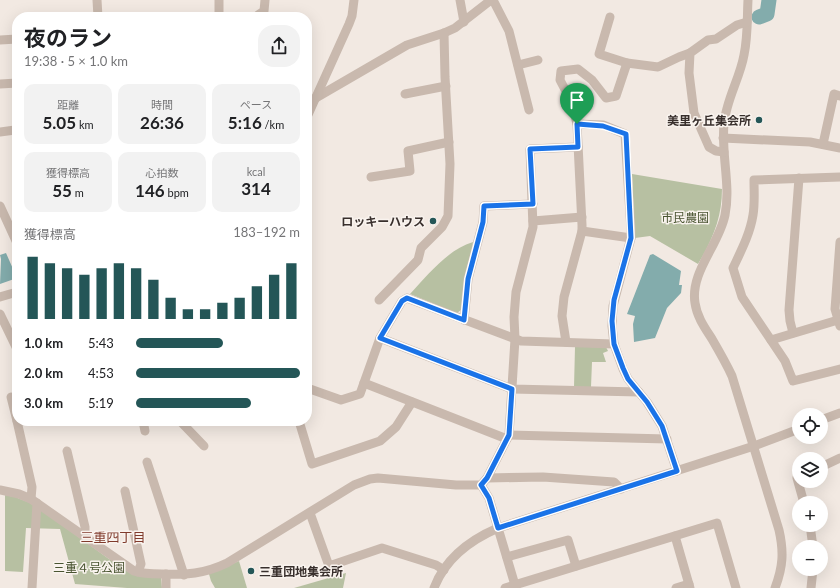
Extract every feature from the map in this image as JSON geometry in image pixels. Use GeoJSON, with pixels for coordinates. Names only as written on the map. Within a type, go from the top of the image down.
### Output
{"type":"FeatureCollection","features":[{"type":"Feature","properties":{"kind":"street"},"geometry":{"type":"LineString","coordinates":[[97,0],[98,12]]}},
{"type":"Feature","properties":{"kind":"street"},"geometry":{"type":"LineString","coordinates":[[219,0],[219,12]]}},
{"type":"Feature","properties":{"kind":"street"},"geometry":{"type":"LineString","coordinates":[[263,12],[264,0]]}},
{"type":"Feature","properties":{"kind":"street"},"geometry":{"type":"LineString","coordinates":[[312,107],[352,16],[354,0]]}},
{"type":"Feature","properties":{"kind":"street"},"geometry":{"type":"LineString","coordinates":[[460,0],[464,22]]}},
{"type":"Feature","properties":{"kind":"street"},"geometry":{"type":"LineString","coordinates":[[312,100],[356,76],[407,45],[444,33],[464,22],[492,0],[509,31],[529,110]]}},
{"type":"Feature","properties":{"kind":"street"},"geometry":{"type":"LineString","coordinates":[[748,0],[744,54],[728,105],[724,124],[723,138],[727,200],[718,236],[700,271],[695,288],[694,302],[701,322],[732,376],[782,542],[782,560],[775,588]]}},
{"type":"Feature","properties":{"kind":"street"},"geometry":{"type":"LineString","coordinates":[[610,17],[599,54],[627,63],[658,67],[690,53],[708,40],[716,39],[737,25],[747,22]]}},
{"type":"Feature","properties":{"kind":"street"},"geometry":{"type":"LineString","coordinates":[[379,300],[418,260],[421,248],[442,227],[448,216],[450,164],[444,33]]}},
{"type":"Feature","properties":{"kind":"street"},"geometry":{"type":"LineString","coordinates":[[0,40],[12,39]]}},
{"type":"Feature","properties":{"kind":"street"},"geometry":{"type":"LineString","coordinates":[[690,53],[689,73],[694,113],[710,147],[716,151],[724,152]]}},
{"type":"Feature","properties":{"kind":"street"},"geometry":{"type":"LineString","coordinates":[[518,65],[538,60]]}},
{"type":"Feature","properties":{"kind":"street"},"geometry":{"type":"LineString","coordinates":[[566,342],[562,316],[564,296],[582,231],[582,217],[577,124],[572,103],[560,80],[561,70],[578,69],[592,80],[606,98],[616,96],[627,63]]}},
{"type":"Feature","properties":{"kind":"street"},"geometry":{"type":"LineString","coordinates":[[0,84],[12,83]]}},
{"type":"Feature","properties":{"kind":"street"},"geometry":{"type":"LineString","coordinates":[[405,94],[446,86]]}},
{"type":"Feature","properties":{"kind":"street"},"geometry":{"type":"LineString","coordinates":[[823,144],[834,94],[840,96]]}},
{"type":"Feature","properties":{"kind":"street"},"geometry":{"type":"LineString","coordinates":[[577,124],[603,126],[626,134],[631,238],[614,300],[612,321],[614,344],[628,379],[647,402],[662,426],[677,471]]}},
{"type":"Feature","properties":{"kind":"street"},"geometry":{"type":"LineString","coordinates":[[0,132],[12,130]]}},
{"type":"Feature","properties":{"kind":"street"},"geometry":{"type":"LineString","coordinates":[[723,138],[823,144],[840,148]]}},
{"type":"Feature","properties":{"kind":"street"},"geometry":{"type":"LineString","coordinates":[[371,177],[410,171],[408,151],[449,142]]}},
{"type":"Feature","properties":{"kind":"street"},"geometry":{"type":"LineString","coordinates":[[518,586],[507,557],[484,481],[508,437],[515,339],[514,317],[518,284],[532,232],[533,221],[530,149],[578,147]]}},
{"type":"Feature","properties":{"kind":"street"},"geometry":{"type":"LineString","coordinates":[[840,177],[754,180],[753,215],[749,234],[733,268],[742,297],[785,361],[793,382],[840,369]]}},
{"type":"Feature","properties":{"kind":"street"},"geometry":{"type":"LineString","coordinates":[[793,333],[789,310],[799,178]]}},
{"type":"Feature","properties":{"kind":"street"},"geometry":{"type":"LineString","coordinates":[[464,320],[468,279],[483,222],[484,206],[533,204]]}},
{"type":"Feature","properties":{"kind":"street"},"geometry":{"type":"LineString","coordinates":[[0,206],[12,232]]}},
{"type":"Feature","properties":{"kind":"street"},"geometry":{"type":"LineString","coordinates":[[533,221],[582,217]]}},
{"type":"Feature","properties":{"kind":"street"},"geometry":{"type":"LineString","coordinates":[[582,231],[631,238]]}},
{"type":"Feature","properties":{"kind":"street"},"geometry":{"type":"LineString","coordinates":[[771,340],[793,333],[839,323],[835,309],[835,301],[840,242]]}},
{"type":"Feature","properties":{"kind":"street"},"geometry":{"type":"LineString","coordinates":[[0,297],[12,293]]}},
{"type":"Feature","properties":{"kind":"street"},"geometry":{"type":"LineString","coordinates":[[312,390],[341,400],[360,394],[380,338],[402,301],[407,298],[521,341],[614,344]]}},
{"type":"Feature","properties":{"kind":"street"},"geometry":{"type":"LineString","coordinates":[[0,314],[12,339]]}},
{"type":"Feature","properties":{"kind":"street"},"geometry":{"type":"LineString","coordinates":[[380,338],[512,389],[639,392]]}},
{"type":"Feature","properties":{"kind":"street"},"geometry":{"type":"LineString","coordinates":[[364,383],[508,437],[667,439]]}},
{"type":"Feature","properties":{"kind":"street"},"geometry":{"type":"LineString","coordinates":[[301,426],[312,464],[380,441],[396,427],[412,402]]}},
{"type":"Feature","properties":{"kind":"street"},"geometry":{"type":"LineString","coordinates":[[828,417],[840,413]]}},
{"type":"Feature","properties":{"kind":"street"},"geometry":{"type":"LineString","coordinates":[[18,426],[34,501],[32,588]]}},
{"type":"Feature","properties":{"kind":"street"},"geometry":{"type":"LineString","coordinates":[[144,426],[144,431]]}},
{"type":"Feature","properties":{"kind":"street"},"geometry":{"type":"LineString","coordinates":[[185,426],[204,446]]}},
{"type":"Feature","properties":{"kind":"street"},"geometry":{"type":"LineString","coordinates":[[434,588],[444,570],[454,557],[470,542],[498,528],[754,446],[792,432]]}},
{"type":"Feature","properties":{"kind":"street"},"geometry":{"type":"LineString","coordinates":[[67,450],[85,527],[85,537]]}},
{"type":"Feature","properties":{"kind":"street"},"geometry":{"type":"LineString","coordinates":[[828,464],[840,460]]}},
{"type":"Feature","properties":{"kind":"street"},"geometry":{"type":"LineString","coordinates":[[147,462],[184,575]]}},
{"type":"Feature","properties":{"kind":"street"},"geometry":{"type":"LineString","coordinates":[[0,490],[19,494],[34,501],[121,562],[138,572],[184,575],[206,571],[227,563],[354,485],[374,478],[456,485],[484,481],[544,477],[614,482],[621,489]]}},
{"type":"Feature","properties":{"kind":"street"},"geometry":{"type":"LineString","coordinates":[[125,491],[141,564],[138,572]]}},
{"type":"Feature","properties":{"kind":"street"},"geometry":{"type":"LineString","coordinates":[[310,513],[329,566],[382,548],[436,565],[444,570]]}},
{"type":"Feature","properties":{"kind":"street"},"geometry":{"type":"LineString","coordinates":[[505,588],[518,586],[576,566],[716,523],[736,588]]}},
{"type":"Feature","properties":{"kind":"street"},"geometry":{"type":"LineString","coordinates":[[675,536],[689,586],[676,588]]}},
{"type":"Feature","properties":{"kind":"street"},"geometry":{"type":"LineString","coordinates":[[507,557],[568,540],[576,566]]}},
{"type":"Feature","properties":{"kind":"street"},"geometry":{"type":"LineString","coordinates":[[166,574],[166,588]]}},
{"type":"Feature","properties":{"kind":"street"},"geometry":{"type":"LineString","coordinates":[[811,588],[812,576]]}},
{"type":"Feature","properties":{"kind":"green space","name":"市民農園"},"geometry":{"type":"Polygon","coordinates":[[[632,174],[722,189],[722,199],[716,228],[698,264],[650,236],[635,238],[632,174]]]}},
{"type":"Feature","properties":{"kind":"green space"},"geometry":{"type":"Polygon","coordinates":[[[473,242],[461,310],[457,313],[410,294],[446,257],[473,242]]]}},
{"type":"Feature","properties":{"kind":"green space"},"geometry":{"type":"Polygon","coordinates":[[[575,347],[606,347],[608,351],[603,353],[606,362],[592,362],[591,387],[574,387],[575,347]]]}},
{"type":"Feature","properties":{"kind":"green space","name":"三重４号公園"},"geometry":{"type":"Polygon","coordinates":[[[5,495],[33,504],[109,559],[161,578],[162,588],[127,588],[75,584],[60,529],[26,528],[23,572],[5,571],[5,495]]]}},
{"type":"Feature","properties":{"kind":"green space"},"geometry":{"type":"Polygon","coordinates":[[[239,561],[247,588],[215,588],[209,574],[239,561]]]}},
{"type":"Feature","properties":{"kind":"green space"},"geometry":{"type":"Polygon","coordinates":[[[346,573],[343,588],[294,588],[346,573]]]}},
{"type":"Feature","properties":{"kind":"water"},"geometry":{"type":"Polygon","coordinates":[[[6,253],[12,267],[12,280],[0,284],[1,259],[0,255],[6,253]]]}},
{"type":"Feature","properties":{"kind":"water"},"geometry":{"type":"Polygon","coordinates":[[[653,254],[681,271],[679,285],[682,285],[681,293],[667,308],[655,338],[634,342],[633,324],[635,316],[627,314],[650,255],[653,254]]]}},
{"type":"Feature","properties":{"kind":"waterway"},"geometry":{"type":"LineString","coordinates":[[759,17],[767,14],[769,0]]}},
{"type":"Feature","properties":{"kind":"place","name":"美里ヶ丘集会所"},"geometry":{"type":"Point","coordinates":[759,120]}},
{"type":"Feature","properties":{"kind":"place","name":"ロッキーハウス"},"geometry":{"type":"Point","coordinates":[433,221]}},
{"type":"Feature","properties":{"kind":"place","name":"三重団地集会所"},"geometry":{"type":"Point","coordinates":[251,571]}},
{"type":"Feature","properties":{"kind":"district","name":"三重四丁目"},"geometry":{"type":"Point","coordinates":[113,537]}},
{"type":"Feature","properties":{"kind":"route"},"geometry":{"type":"LineString","coordinates":[[577,124],[603,126],[626,134],[631,238],[614,300],[612,311],[612,331],[614,344],[628,379],[647,402],[662,426],[677,471],[498,528],[489,498],[481,485],[487,478],[509,435],[512,389],[380,338],[402,301],[407,298],[464,320],[468,279],[483,222],[484,206],[533,204],[530,149],[578,147],[577,124]]}}]}
